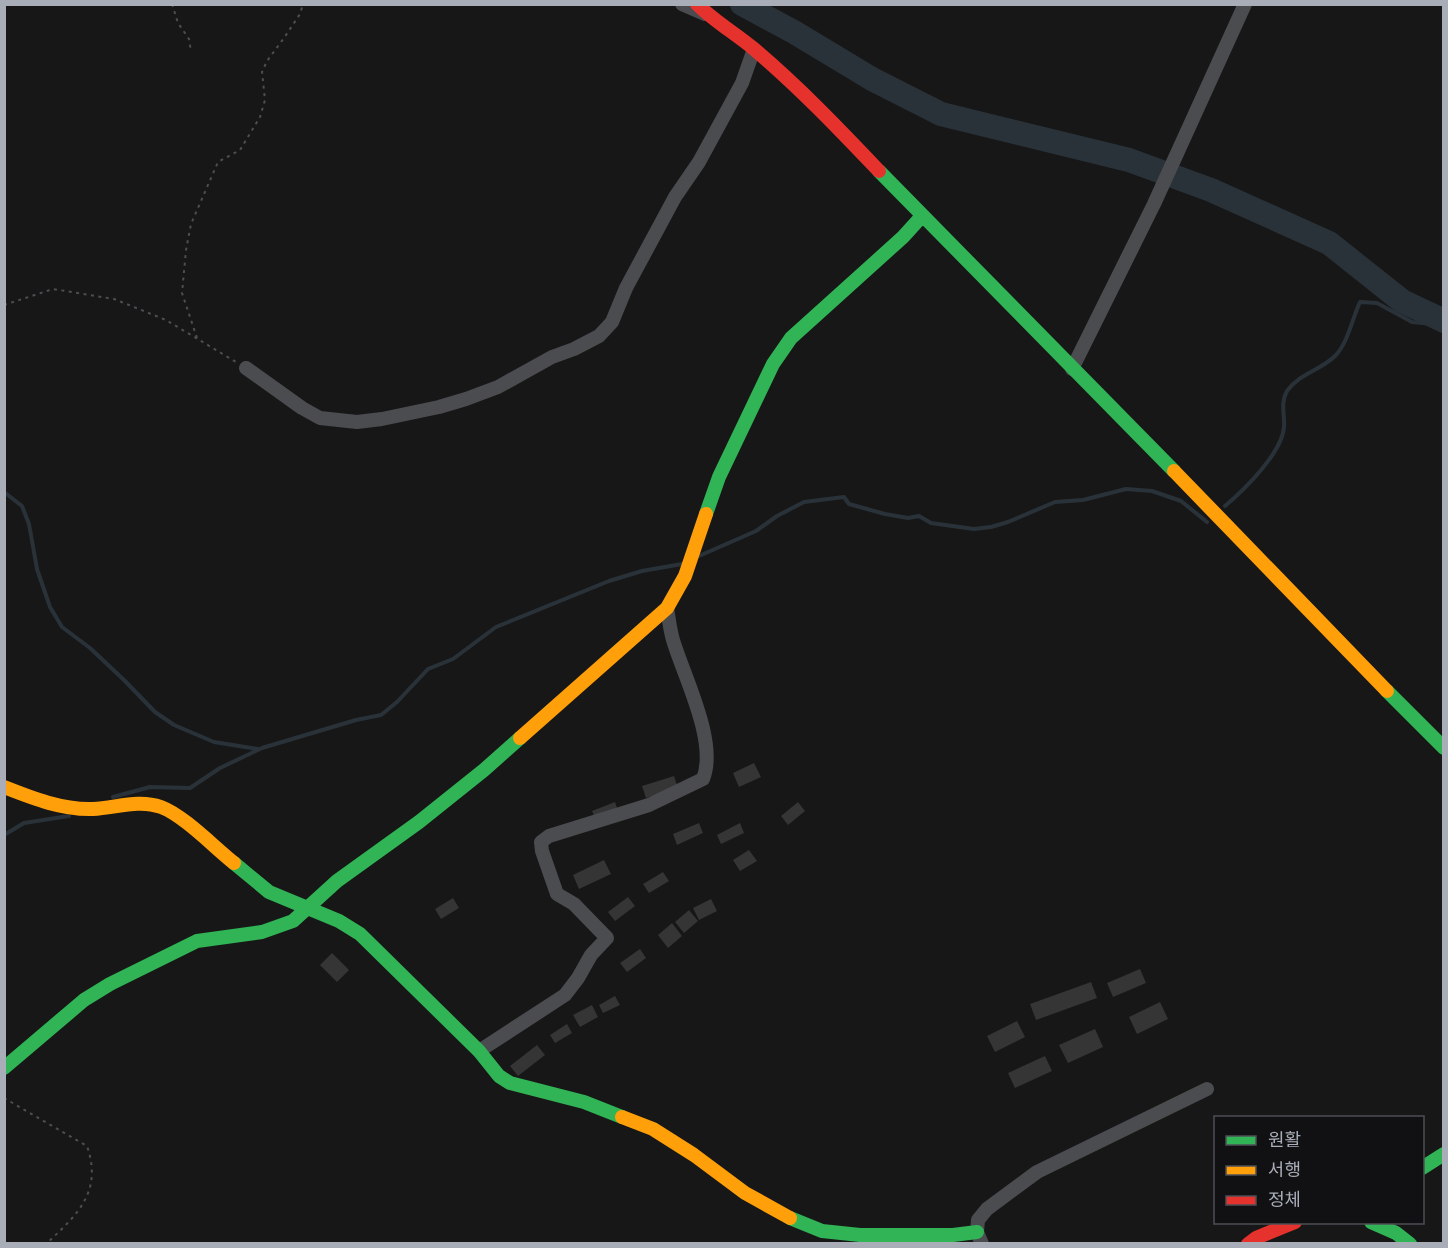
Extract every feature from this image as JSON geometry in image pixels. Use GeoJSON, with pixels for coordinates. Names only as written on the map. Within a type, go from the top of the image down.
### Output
{"type":"FeatureCollection","features":[{"type":"Feature","properties":{"kind":"main road"},"geometry":{"type":"LineString","coordinates":[[697,4],[709,16],[754,50],[816,106],[1072,369],[1221,518],[1443,748]]}},
{"type":"Feature","properties":{"kind":"main road"},"geometry":{"type":"LineString","coordinates":[[4,1068],[84,1000],[110,984],[197,941],[262,933],[293,921],[337,881],[419,822],[484,770],[667,608],[685,576],[719,477],[773,364],[791,338],[903,237],[922,216]]}},
{"type":"Feature","properties":{"kind":"main road"},"geometry":{"type":"LineString","coordinates":[[4,787],[40,801],[79,809],[100,810],[118,805],[144,803],[159,805],[172,812],[269,892],[339,921],[376,948],[430,1005],[479,1051],[499,1076],[510,1083],[584,1102],[653,1129],[694,1155],[745,1193],[804,1225],[822,1231],[860,1235],[952,1235],[980,1238]]}},
{"type":"Feature","properties":{"kind":"main road"},"geometry":{"type":"LineString","coordinates":[[1424,1167],[1443,1154]]}},
{"type":"Feature","properties":{"kind":"main road"},"geometry":{"type":"LineString","coordinates":[[1234,1244],[1267,1224]]}},
{"type":"Feature","properties":{"kind":"main road"},"geometry":{"type":"LineString","coordinates":[[1248,1244],[1290,1224]]}},
{"type":"Feature","properties":{"kind":"main road"},"geometry":{"type":"LineString","coordinates":[[1376,1224],[1396,1233],[1410,1244]]}},
{"type":"Feature","properties":{"kind":"street"},"geometry":{"type":"LineString","coordinates":[[682,4],[709,16]]}},
{"type":"Feature","properties":{"kind":"street"},"geometry":{"type":"LineString","coordinates":[[1072,369],[1154,204],[1245,4]]}},
{"type":"Feature","properties":{"kind":"street"},"geometry":{"type":"LineString","coordinates":[[246,368],[320,418],[357,422],[417,412],[466,399],[498,387],[552,357],[599,336],[612,321],[626,288],[675,198],[699,162],[742,83],[754,50]]}},
{"type":"Feature","properties":{"kind":"street"},"geometry":{"type":"LineString","coordinates":[[479,1051],[565,995],[591,955],[607,938],[574,904],[557,894],[541,842],[549,836],[649,805],[703,779],[706,770],[706,756],[697,706],[672,638],[667,608]]}},
{"type":"Feature","properties":{"kind":"street"},"geometry":{"type":"LineString","coordinates":[[980,1238],[978,1220],[987,1209],[1036,1172],[1207,1089]]}},
{"type":"Feature","properties":{"kind":"path"},"geometry":{"type":"LineString","coordinates":[[172,4],[178,22],[189,39],[191,51]]}},
{"type":"Feature","properties":{"kind":"path"},"geometry":{"type":"LineString","coordinates":[[197,338],[182,293],[191,224],[218,162],[240,150],[255,127],[265,100],[262,72],[267,61],[300,14],[303,4]]}},
{"type":"Feature","properties":{"kind":"path"},"geometry":{"type":"LineString","coordinates":[[4,305],[53,289],[114,299],[166,320],[246,368]]}},
{"type":"Feature","properties":{"kind":"path"},"geometry":{"type":"LineString","coordinates":[[4,1098],[87,1146],[92,1160],[89,1195],[82,1207],[46,1244]]}},
{"type":"Feature","properties":{"kind":"building"},"geometry":{"type":"Polygon","coordinates":[[[754,763],[761,777],[739,787],[733,773],[754,763]]]}},
{"type":"Feature","properties":{"kind":"building"},"geometry":{"type":"Polygon","coordinates":[[[674,776],[678,788],[646,798],[642,786],[674,776]]]}},
{"type":"Feature","properties":{"kind":"building"},"geometry":{"type":"Polygon","coordinates":[[[615,802],[618,811],[596,820],[592,811],[615,802]]]}},
{"type":"Feature","properties":{"kind":"building"},"geometry":{"type":"Polygon","coordinates":[[[798,802],[805,811],[788,825],[781,816],[798,802]]]}},
{"type":"Feature","properties":{"kind":"building"},"geometry":{"type":"Polygon","coordinates":[[[699,823],[703,833],[677,845],[673,834],[699,823]]]}},
{"type":"Feature","properties":{"kind":"building"},"geometry":{"type":"Polygon","coordinates":[[[740,823],[744,833],[721,844],[717,835],[740,823]]]}},
{"type":"Feature","properties":{"kind":"building"},"geometry":{"type":"Polygon","coordinates":[[[749,850],[757,861],[740,871],[733,860],[749,850]]]}},
{"type":"Feature","properties":{"kind":"building"},"geometry":{"type":"Polygon","coordinates":[[[604,860],[611,874],[579,889],[573,875],[604,860]]]}},
{"type":"Feature","properties":{"kind":"building"},"geometry":{"type":"Polygon","coordinates":[[[663,872],[669,881],[649,893],[643,884],[663,872]]]}},
{"type":"Feature","properties":{"kind":"building"},"geometry":{"type":"Polygon","coordinates":[[[628,897],[635,906],[615,921],[608,912],[628,897]]]}},
{"type":"Feature","properties":{"kind":"building"},"geometry":{"type":"Polygon","coordinates":[[[453,898],[459,908],[441,919],[435,909],[453,898]]]}},
{"type":"Feature","properties":{"kind":"building"},"geometry":{"type":"Polygon","coordinates":[[[711,899],[717,911],[699,920],[693,908],[711,899]]]}},
{"type":"Feature","properties":{"kind":"building"},"geometry":{"type":"Polygon","coordinates":[[[689,910],[698,921],[684,933],[675,922],[689,910]]]}},
{"type":"Feature","properties":{"kind":"building"},"geometry":{"type":"Polygon","coordinates":[[[672,923],[682,936],[668,948],[658,935],[672,923]]]}},
{"type":"Feature","properties":{"kind":"building"},"geometry":{"type":"Polygon","coordinates":[[[640,949],[646,958],[627,972],[620,963],[640,949]]]}},
{"type":"Feature","properties":{"kind":"building"},"geometry":{"type":"Polygon","coordinates":[[[332,953],[349,970],[337,982],[320,965],[332,953]]]}},
{"type":"Feature","properties":{"kind":"building"},"geometry":{"type":"Polygon","coordinates":[[[1140,969],[1146,983],[1113,997],[1107,983],[1140,969]]]}},
{"type":"Feature","properties":{"kind":"building"},"geometry":{"type":"Polygon","coordinates":[[[1091,982],[1097,998],[1036,1020],[1030,1004],[1091,982]]]}},
{"type":"Feature","properties":{"kind":"building"},"geometry":{"type":"Polygon","coordinates":[[[615,996],[620,1005],[603,1013],[599,1005],[615,996]]]}},
{"type":"Feature","properties":{"kind":"building"},"geometry":{"type":"Polygon","coordinates":[[[1160,1002],[1168,1019],[1137,1034],[1129,1017],[1160,1002]]]}},
{"type":"Feature","properties":{"kind":"building"},"geometry":{"type":"Polygon","coordinates":[[[592,1005],[598,1017],[580,1027],[573,1015],[592,1005]]]}},
{"type":"Feature","properties":{"kind":"building"},"geometry":{"type":"Polygon","coordinates":[[[1017,1021],[1025,1037],[995,1052],[987,1036],[1017,1021]]]}},
{"type":"Feature","properties":{"kind":"building"},"geometry":{"type":"Polygon","coordinates":[[[567,1024],[572,1033],[555,1043],[550,1035],[567,1024]]]}},
{"type":"Feature","properties":{"kind":"building"},"geometry":{"type":"Polygon","coordinates":[[[1095,1029],[1103,1047],[1068,1063],[1059,1045],[1095,1029]]]}},
{"type":"Feature","properties":{"kind":"building"},"geometry":{"type":"Polygon","coordinates":[[[537,1045],[545,1055],[518,1076],[510,1066],[537,1045]]]}},
{"type":"Feature","properties":{"kind":"building"},"geometry":{"type":"Polygon","coordinates":[[[1045,1056],[1052,1071],[1015,1088],[1008,1073],[1045,1056]]]}},
{"type":"Feature","properties":{"kind":"waterway"},"geometry":{"type":"LineString","coordinates":[[742,4],[872,79],[941,114],[1129,160],[1211,190],[1329,243],[1402,301],[1444,321]]}},
{"type":"Feature","properties":{"kind":"waterway"},"geometry":{"type":"LineString","coordinates":[[1225,506],[1261,470],[1277,448],[1284,427],[1283,404],[1287,391],[1298,380],[1335,356],[1347,338],[1360,302],[1377,303],[1412,322],[1444,325]]}},
{"type":"Feature","properties":{"kind":"waterway"},"geometry":{"type":"LineString","coordinates":[[699,556],[756,531],[777,516],[804,502],[844,497],[849,504],[885,514],[908,518],[919,516],[931,523],[974,529],[1008,522],[1055,502],[1083,500],[1126,489],[1152,491],[1181,501],[1207,522]]}},
{"type":"Feature","properties":{"kind":"waterway"},"geometry":{"type":"LineString","coordinates":[[4,492],[22,506],[29,524],[37,569],[50,607],[62,627],[90,648],[155,712],[174,725],[214,742],[258,749]]}},
{"type":"Feature","properties":{"kind":"waterway"},"geometry":{"type":"LineString","coordinates":[[113,797],[150,787],[190,788],[220,768],[262,748],[356,720],[381,715],[397,702],[428,669],[453,659],[496,627],[609,581],[642,571],[682,564]]}},
{"type":"Feature","properties":{"kind":"waterway"},"geometry":{"type":"LineString","coordinates":[[4,835],[24,823],[69,816]]}},
{"type":"Feature","properties":{"kind":"traffic: fast"},"geometry":{"type":"LineString","coordinates":[[879,171],[1174,471]]}},
{"type":"Feature","properties":{"kind":"traffic: fast"},"geometry":{"type":"LineString","coordinates":[[706,514],[719,477],[773,364],[791,338],[903,237],[922,216]]}},
{"type":"Feature","properties":{"kind":"traffic: fast"},"geometry":{"type":"LineString","coordinates":[[1387,691],[1444,748]]}},
{"type":"Feature","properties":{"kind":"traffic: fast"},"geometry":{"type":"LineString","coordinates":[[4,1068],[84,1000],[110,984],[197,941],[262,932],[293,921],[337,881],[419,822],[520,738]]}},
{"type":"Feature","properties":{"kind":"traffic: fast"},"geometry":{"type":"LineString","coordinates":[[234,863],[269,892],[339,921],[360,934],[479,1051],[499,1076],[510,1083],[584,1102],[622,1117]]}},
{"type":"Feature","properties":{"kind":"traffic: fast"},"geometry":{"type":"LineString","coordinates":[[1424,1167],[1444,1154]]}},
{"type":"Feature","properties":{"kind":"traffic: fast"},"geometry":{"type":"LineString","coordinates":[[790,1218],[822,1231],[860,1235],[953,1235],[977,1232]]}},
{"type":"Feature","properties":{"kind":"traffic: fast"},"geometry":{"type":"LineString","coordinates":[[1376,1224],[1396,1233],[1410,1244]]}},
{"type":"Feature","properties":{"kind":"traffic: slow"},"geometry":{"type":"LineString","coordinates":[[1174,471],[1387,691]]}},
{"type":"Feature","properties":{"kind":"traffic: slow"},"geometry":{"type":"LineString","coordinates":[[520,738],[667,608],[685,576],[706,514]]}},
{"type":"Feature","properties":{"kind":"traffic: slow"},"geometry":{"type":"LineString","coordinates":[[4,787],[70,808],[93,809],[144,804],[161,807],[188,824],[234,863]]}},
{"type":"Feature","properties":{"kind":"traffic: slow"},"geometry":{"type":"LineString","coordinates":[[622,1117],[653,1129],[694,1155],[745,1193],[790,1218]]}},
{"type":"Feature","properties":{"kind":"traffic: jam"},"geometry":{"type":"LineString","coordinates":[[697,4],[787,78],[879,171]]}},
{"type":"Feature","properties":{"kind":"traffic: jam"},"geometry":{"type":"LineString","coordinates":[[1248,1244],[1256,1238],[1290,1224]]}}]}
